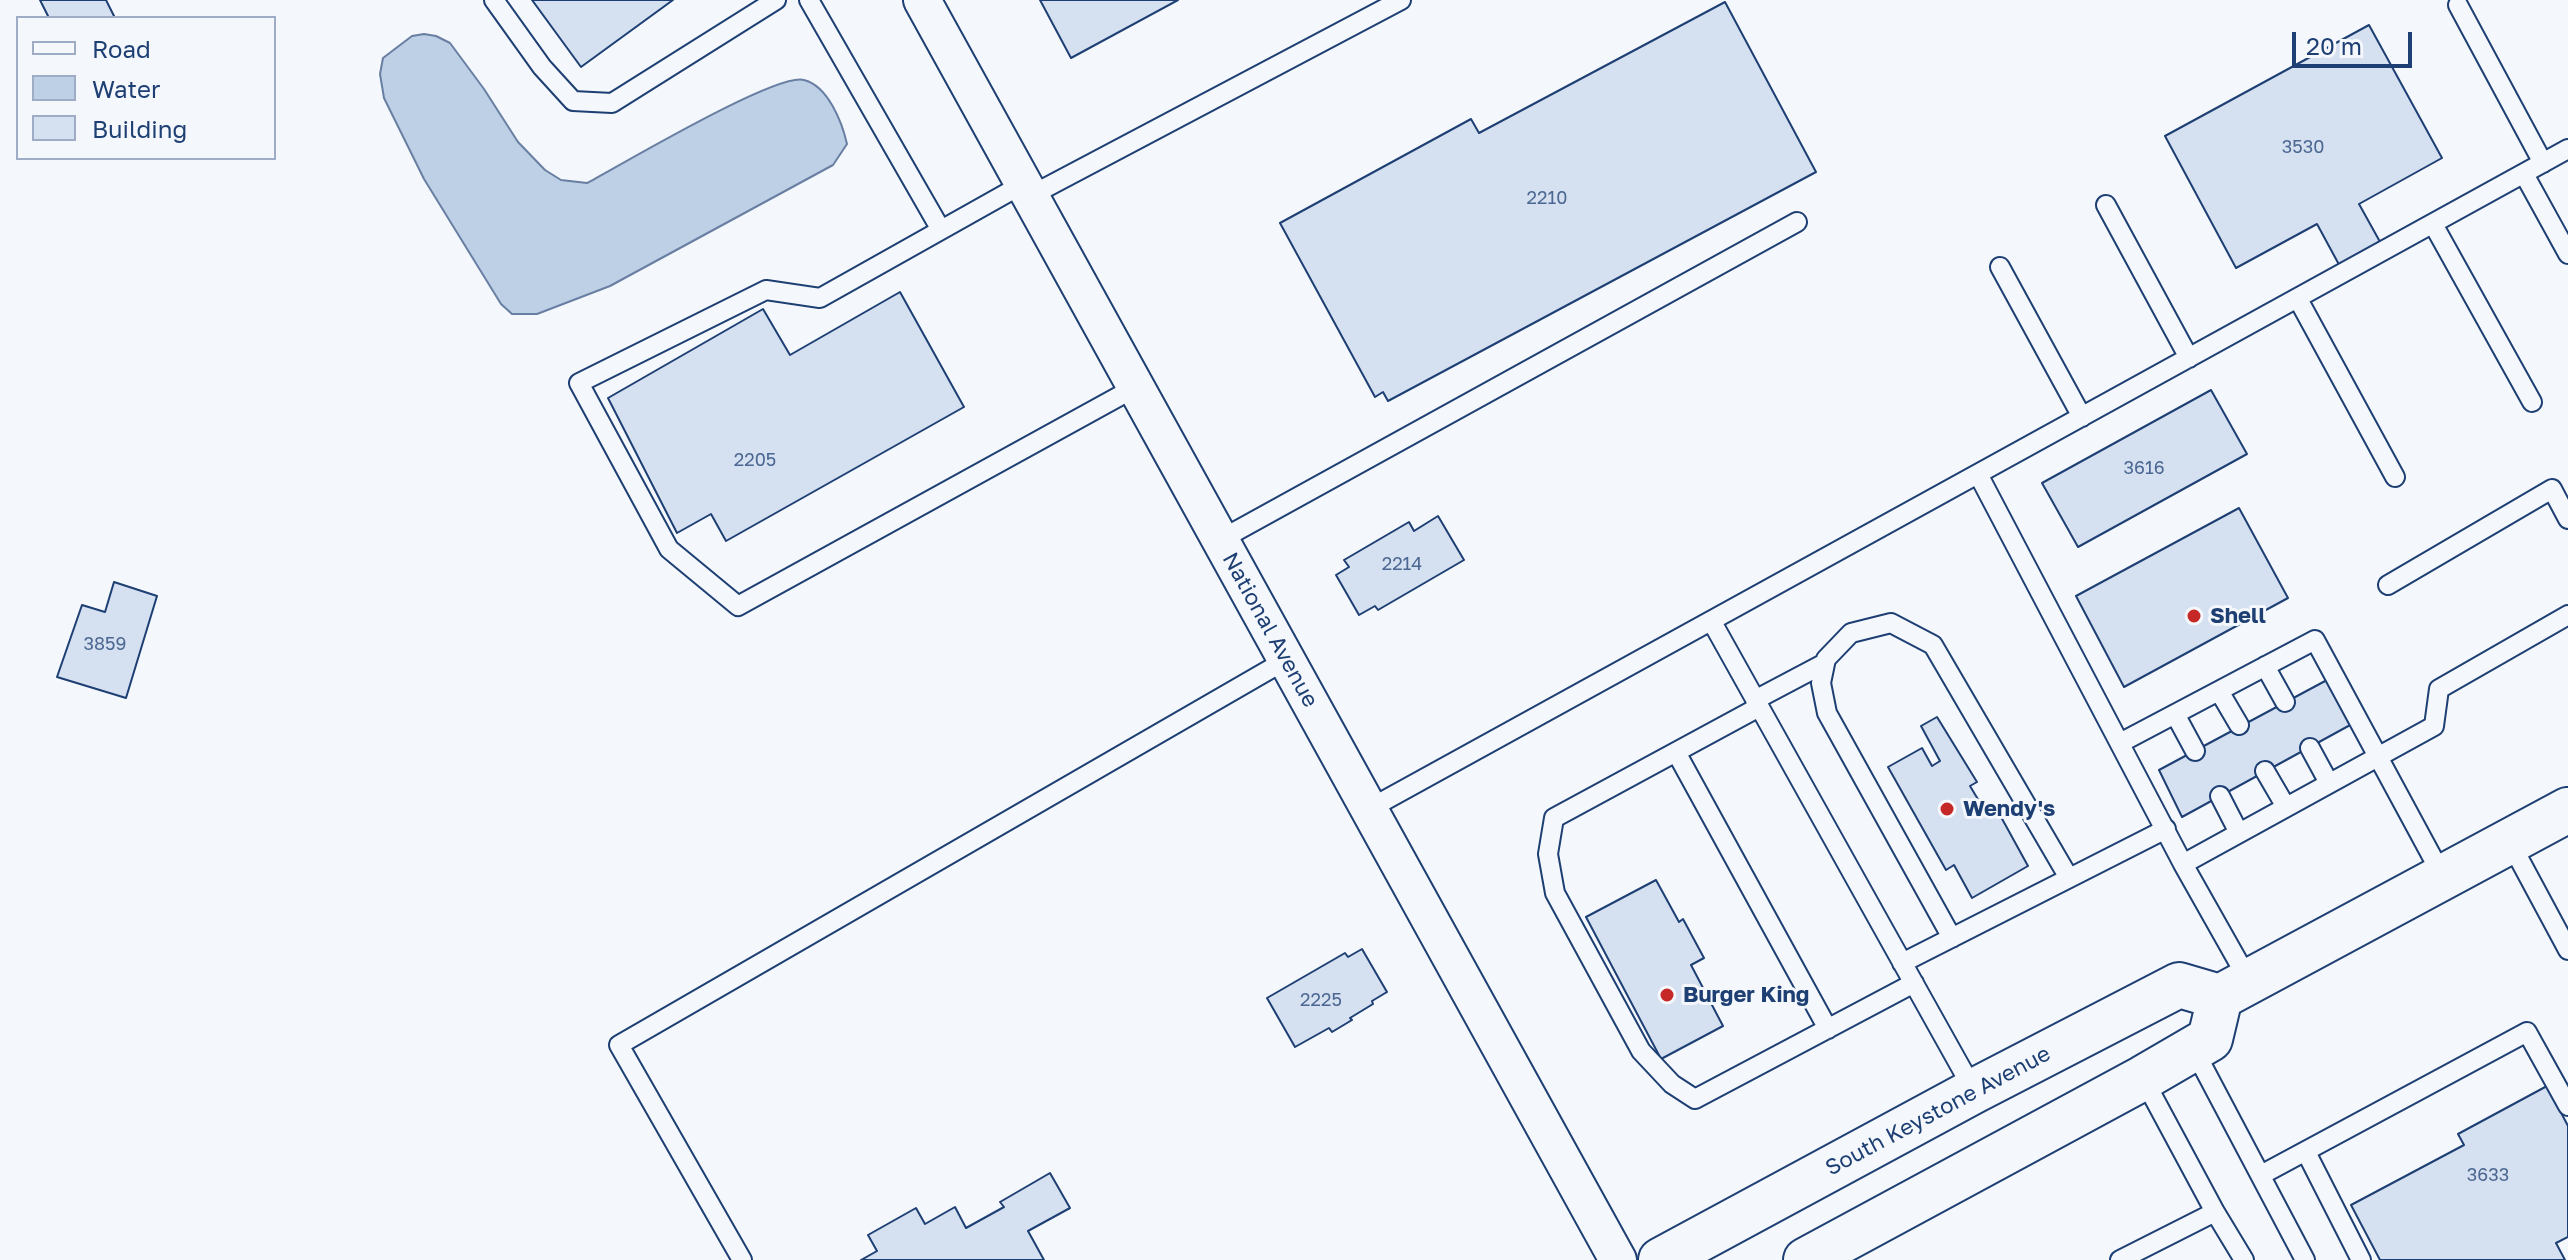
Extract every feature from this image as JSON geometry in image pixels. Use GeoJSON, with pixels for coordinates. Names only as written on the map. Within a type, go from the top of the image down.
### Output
{"type":"FeatureCollection","features":[{"type":"Feature","properties":{"kind":"main road"},"geometry":{"type":"LineString","coordinates":[[1806,1260],[2210,1039],[2234,989],[2568,810]]}},
{"type":"Feature","properties":{"kind":"main road","name":"South Keystone Avenue"},"geometry":{"type":"LineString","coordinates":[[1661,1260],[1974,1091],[2179,985],[2234,989]]}},
{"type":"Feature","properties":{"kind":"street","name":"National Avenue"},"geometry":{"type":"LineString","coordinates":[[922,0],[1618,1260]]}},
{"type":"Feature","properties":{"kind":"lane"},"geometry":{"type":"LineString","coordinates":[[494,0],[542,67],[573,101],[612,103],[776,0]]}},
{"type":"Feature","properties":{"kind":"lane"},"geometry":{"type":"LineString","coordinates":[[809,0],[941,230]]}},
{"type":"Feature","properties":{"kind":"lane"},"geometry":{"type":"LineString","coordinates":[[1136,387],[738,606],[669,549],[579,383],[766,290],[820,298],[941,230],[1027,190],[1401,0]]}},
{"type":"Feature","properties":{"kind":"lane"},"geometry":{"type":"LineString","coordinates":[[2458,5],[2543,163]]}},
{"type":"Feature","properties":{"kind":"lane"},"geometry":{"type":"LineString","coordinates":[[1369,809],[2568,149]]}},
{"type":"Feature","properties":{"kind":"lane"},"geometry":{"type":"LineString","coordinates":[[2524,174],[2568,254]]}},
{"type":"Feature","properties":{"kind":"lane"},"geometry":{"type":"LineString","coordinates":[[2106,205],[2189,358]]}},
{"type":"Feature","properties":{"kind":"lane"},"geometry":{"type":"LineString","coordinates":[[1220,540],[1797,222]]}},
{"type":"Feature","properties":{"kind":"lane"},"geometry":{"type":"LineString","coordinates":[[2433,224],[2532,402]]}},
{"type":"Feature","properties":{"kind":"lane"},"geometry":{"type":"LineString","coordinates":[[2000,267],[2082,417]]}},
{"type":"Feature","properties":{"kind":"lane"},"geometry":{"type":"LineString","coordinates":[[2298,299],[2395,477]]}},
{"type":"Feature","properties":{"kind":"lane"},"geometry":{"type":"LineString","coordinates":[[1978,474],[2166,829],[2234,989]]}},
{"type":"Feature","properties":{"kind":"lane"},"geometry":{"type":"LineString","coordinates":[[2388,585],[2552,489],[2568,519]]}},
{"type":"Feature","properties":{"kind":"lane"},"geometry":{"type":"LineString","coordinates":[[2183,864],[2434,726],[2439,689],[2568,615]]}},
{"type":"Feature","properties":{"kind":"lane"},"geometry":{"type":"LineString","coordinates":[[1712,622],[1974,1091]]}},
{"type":"Feature","properties":{"kind":"lane"},"geometry":{"type":"LineString","coordinates":[[1952,938],[1827,713],[1821,683],[1826,659],[1851,633],[1891,623],[1933,645],[2069,878]]}},
{"type":"Feature","properties":{"kind":"lane"},"geometry":{"type":"LineString","coordinates":[[2120,743],[2315,640],[2443,877]]}},
{"type":"Feature","properties":{"kind":"lane"},"geometry":{"type":"LineString","coordinates":[[742,1260],[619,1045],[1286,660]]}},
{"type":"Feature","properties":{"kind":"lane"},"geometry":{"type":"LineString","coordinates":[[1825,663],[1676,752],[1554,818],[1548,854],[1555,893],[1641,1051],[1672,1084],[1695,1099],[1914,983]]}},
{"type":"Feature","properties":{"kind":"lane"},"geometry":{"type":"LineString","coordinates":[[2265,666],[2285,702]]}},
{"type":"Feature","properties":{"kind":"lane"},"geometry":{"type":"LineString","coordinates":[[2219,691],[2239,725]]}},
{"type":"Feature","properties":{"kind":"lane"},"geometry":{"type":"LineString","coordinates":[[2175,714],[2195,751]]}},
{"type":"Feature","properties":{"kind":"lane"},"geometry":{"type":"LineString","coordinates":[[2310,748],[2329,783]]}},
{"type":"Feature","properties":{"kind":"lane"},"geometry":{"type":"LineString","coordinates":[[1676,752],[1828,1029]]}},
{"type":"Feature","properties":{"kind":"lane"},"geometry":{"type":"LineString","coordinates":[[2265,771],[2286,807]]}},
{"type":"Feature","properties":{"kind":"lane"},"geometry":{"type":"LineString","coordinates":[[2220,796],[2239,833]]}},
{"type":"Feature","properties":{"kind":"lane"},"geometry":{"type":"LineString","coordinates":[[1902,963],[2166,829]]}},
{"type":"Feature","properties":{"kind":"lane"},"geometry":{"type":"LineString","coordinates":[[2510,842],[2568,950]]}},
{"type":"Feature","properties":{"kind":"lane"},"geometry":{"type":"LineString","coordinates":[[2261,1175],[2527,1032],[2568,1106]]}},
{"type":"Feature","properties":{"kind":"lane"},"geometry":{"type":"LineString","coordinates":[[2193,1048],[2305,1260]]}},
{"type":"Feature","properties":{"kind":"lane"},"geometry":{"type":"LineString","coordinates":[[2143,1078],[2244,1260]]}},
{"type":"Feature","properties":{"kind":"lane"},"geometry":{"type":"LineString","coordinates":[[2306,1152],[2361,1260]]}},
{"type":"Feature","properties":{"kind":"lane"},"geometry":{"type":"LineString","coordinates":[[2120,1260],[2148,1254],[2215,1212]]}},
{"type":"Feature","properties":{"kind":"water"},"geometry":{"type":"Polygon","coordinates":[[[424,34],[450,43],[518,142],[545,170],[561,180],[587,183],[732,104],[788,81],[804,80],[820,89],[838,116],[847,144],[833,165],[610,286],[537,314],[512,314],[501,304],[424,179],[384,98],[380,74],[383,58],[412,36],[424,34]]]}},
{"type":"Feature","properties":{"kind":"building"},"geometry":{"type":"Polygon","coordinates":[[[40,0],[106,0],[114,16],[48,16],[40,0]]]}},
{"type":"Feature","properties":{"kind":"building"},"geometry":{"type":"Polygon","coordinates":[[[532,0],[673,0],[581,67],[532,0]]]}},
{"type":"Feature","properties":{"kind":"building"},"geometry":{"type":"Polygon","coordinates":[[[1040,0],[1178,0],[1071,58],[1040,0]]]}},
{"type":"Feature","properties":{"kind":"building"},"geometry":{"type":"Polygon","coordinates":[[[1725,2],[1816,172],[1388,401],[1383,392],[1375,397],[1280,223],[1471,119],[1479,133],[1725,2]]]}},
{"type":"Feature","properties":{"kind":"building"},"geometry":{"type":"Polygon","coordinates":[[[2369,25],[2442,158],[2359,204],[2384,249],[2343,272],[2317,224],[2236,268],[2165,136],[2369,25]]]}},
{"type":"Feature","properties":{"kind":"building"},"geometry":{"type":"Polygon","coordinates":[[[900,292],[964,407],[726,541],[711,514],[677,533],[608,398],[763,309],[790,355],[900,292]]]}},
{"type":"Feature","properties":{"kind":"building"},"geometry":{"type":"Polygon","coordinates":[[[2211,390],[2247,454],[2078,547],[2042,483],[2211,390]]]}},
{"type":"Feature","properties":{"kind":"building"},"geometry":{"type":"Polygon","coordinates":[[[2239,508],[2288,598],[2124,687],[2076,596],[2239,508]]]}},
{"type":"Feature","properties":{"kind":"building"},"geometry":{"type":"Polygon","coordinates":[[[1438,516],[1464,560],[1378,610],[1375,606],[1359,615],[1336,575],[1349,567],[1344,560],[1409,522],[1414,531],[1438,516]]]}},
{"type":"Feature","properties":{"kind":"building"},"geometry":{"type":"Polygon","coordinates":[[[114,582],[157,596],[126,698],[57,677],[82,605],[105,612],[114,582]]]}},
{"type":"Feature","properties":{"kind":"building"},"geometry":{"type":"Polygon","coordinates":[[[2327,680],[2352,724],[2182,817],[2159,770],[2327,680]]]}},
{"type":"Feature","properties":{"kind":"building","name":"Wendy's"},"geometry":{"type":"Polygon","coordinates":[[[1937,717],[1977,782],[1970,786],[1985,811],[1995,806],[2028,866],[1972,898],[1954,865],[1946,870],[1888,767],[1922,748],[1932,766],[1940,761],[1921,726],[1937,717]]]}},
{"type":"Feature","properties":{"kind":"building","name":"Burger King"},"geometry":{"type":"Polygon","coordinates":[[[1656,880],[1679,922],[1683,919],[1704,958],[1691,965],[1723,1026],[1661,1059],[1586,917],[1656,880]]]}},
{"type":"Feature","properties":{"kind":"building"},"geometry":{"type":"Polygon","coordinates":[[[1362,949],[1387,992],[1332,1032],[1329,1028],[1295,1047],[1267,998],[1345,953],[1348,957],[1362,949]]]}},
{"type":"Feature","properties":{"kind":"building"},"geometry":{"type":"Polygon","coordinates":[[[2547,1086],[2568,1126],[2568,1237],[2556,1243],[2565,1260],[2380,1260],[2351,1205],[2464,1145],[2458,1134],[2547,1086]]]}},
{"type":"Feature","properties":{"kind":"building"},"geometry":{"type":"Polygon","coordinates":[[[1050,1173],[1070,1208],[1028,1231],[1044,1260],[861,1260],[877,1251],[868,1235],[916,1208],[925,1224],[955,1207],[966,1228],[1004,1207],[1000,1202],[1050,1173]]]}},
{"type":"Feature","properties":{"kind":"place","name":"Shell"},"geometry":{"type":"Point","coordinates":[2194,616]}},
{"type":"Feature","properties":{"kind":"place","name":"Wendy's"},"geometry":{"type":"Point","coordinates":[1947,809]}},
{"type":"Feature","properties":{"kind":"place","name":"Burger King"},"geometry":{"type":"Point","coordinates":[1667,995]}}]}
